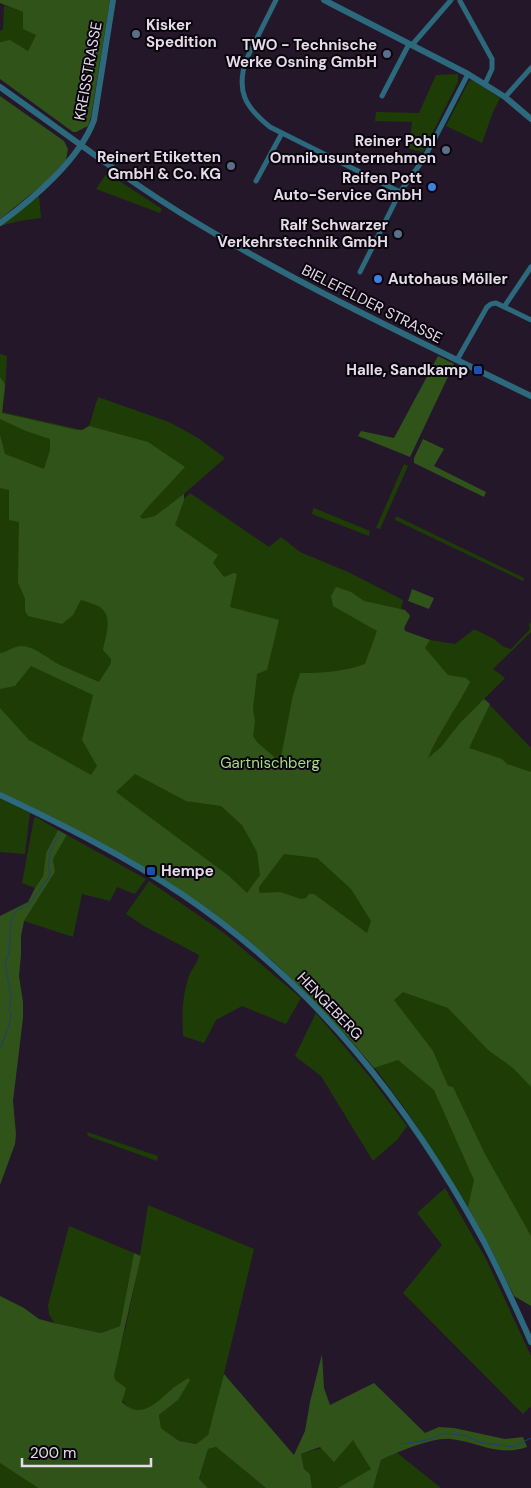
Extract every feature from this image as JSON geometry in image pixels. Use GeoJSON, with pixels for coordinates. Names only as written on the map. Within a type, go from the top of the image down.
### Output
{"type":"FeatureCollection","features":[{"type":"Feature","properties":{"kind":"street","name":"KREISSTRASSE"},"geometry":{"type":"LineString","coordinates":[[0,223],[47,184],[71,158],[92,128],[113,0]]}},
{"type":"Feature","properties":{"kind":"street"},"geometry":{"type":"LineString","coordinates":[[276,0],[246,60],[242,81],[244,96],[253,113],[270,127],[400,192]]}},
{"type":"Feature","properties":{"kind":"street"},"geometry":{"type":"LineString","coordinates":[[324,0],[468,74],[505,97],[531,119]]}},
{"type":"Feature","properties":{"kind":"street"},"geometry":{"type":"LineString","coordinates":[[382,96],[411,45],[451,0],[454,2],[460,1],[492,59],[492,69],[485,84]]}},
{"type":"Feature","properties":{"kind":"street"},"geometry":{"type":"LineString","coordinates":[[505,97],[531,68]]}},
{"type":"Feature","properties":{"kind":"street"},"geometry":{"type":"LineString","coordinates":[[360,272],[400,192],[427,152],[468,74]]}},
{"type":"Feature","properties":{"kind":"street","name":"BIELEFELDER STRASSE"},"geometry":{"type":"LineString","coordinates":[[0,87],[170,206],[250,254],[327,296],[531,396]]}},
{"type":"Feature","properties":{"kind":"street"},"geometry":{"type":"LineString","coordinates":[[256,181],[282,132]]}},
{"type":"Feature","properties":{"kind":"street"},"geometry":{"type":"LineString","coordinates":[[504,307],[531,267]]}},
{"type":"Feature","properties":{"kind":"street"},"geometry":{"type":"LineString","coordinates":[[457,360],[487,307],[491,304],[496,303],[531,320]]}},
{"type":"Feature","properties":{"kind":"street","name":"HENGEBERG"},"geometry":{"type":"LineString","coordinates":[[0,795],[70,829],[123,858],[182,895],[250,946],[290,981],[328,1019],[372,1069],[425,1143],[485,1244],[531,1342]]}},
{"type":"Feature","properties":{"kind":"green space"},"geometry":{"type":"Polygon","coordinates":[[[0,0],[110,0],[88,126],[73,132],[0,79],[0,42],[10,40],[28,51],[36,35],[23,29],[23,12],[0,3],[0,0]]]}},
{"type":"Feature","properties":{"kind":"green space"},"geometry":{"type":"Polygon","coordinates":[[[4,5],[23,12],[36,35],[28,51],[10,41],[0,42],[0,31],[3,29],[4,5]]]}},
{"type":"Feature","properties":{"kind":"green space"},"geometry":{"type":"Polygon","coordinates":[[[458,74],[458,82],[423,152],[409,149],[412,122],[375,121],[376,112],[419,113],[436,75],[458,74]]]}},
{"type":"Feature","properties":{"kind":"green space"},"geometry":{"type":"Polygon","coordinates":[[[472,80],[500,98],[482,143],[446,126],[469,81],[472,80]]]}},
{"type":"Feature","properties":{"kind":"green space"},"geometry":{"type":"Polygon","coordinates":[[[0,96],[64,141],[68,149],[66,160],[46,182],[0,219],[0,96]]]}},
{"type":"Feature","properties":{"kind":"green space"},"geometry":{"type":"Polygon","coordinates":[[[107,173],[162,209],[160,213],[96,189],[107,173]]]}},
{"type":"Feature","properties":{"kind":"green space"},"geometry":{"type":"Polygon","coordinates":[[[39,196],[41,218],[0,226],[39,196]]]}},
{"type":"Feature","properties":{"kind":"green space","name":"Gartnischberg"},"geometry":{"type":"Polygon","coordinates":[[[0,354],[7,356],[2,412],[82,430],[89,426],[98,397],[169,422],[198,438],[225,458],[184,494],[184,499],[190,493],[269,547],[281,537],[300,552],[348,572],[403,600],[401,609],[409,613],[410,616],[404,628],[405,631],[430,640],[455,644],[473,630],[476,630],[494,639],[504,647],[511,649],[530,629],[529,624],[531,622],[531,632],[493,669],[505,678],[484,699],[531,748],[531,1306],[492,1251],[468,1207],[408,1113],[375,1068],[347,1036],[274,962],[202,905],[0,792],[0,354]]]}},
{"type":"Feature","properties":{"kind":"green space"},"geometry":{"type":"Polygon","coordinates":[[[438,356],[454,364],[410,457],[358,436],[361,431],[394,438],[438,356]]]}},
{"type":"Feature","properties":{"kind":"green space","name":"Gartnischberg"},"geometry":{"type":"Polygon","coordinates":[[[0,377],[5,384],[2,413],[77,430],[82,430],[89,426],[148,442],[185,467],[140,517],[143,519],[155,516],[184,494],[184,500],[175,525],[218,555],[213,563],[224,577],[234,573],[237,574],[230,607],[279,620],[267,670],[257,674],[253,709],[255,721],[253,736],[257,742],[280,762],[293,695],[300,673],[333,672],[365,664],[377,631],[333,606],[331,596],[336,587],[351,592],[364,601],[405,610],[410,616],[404,628],[405,631],[430,640],[425,648],[448,675],[466,678],[470,682],[437,738],[428,758],[441,747],[460,723],[484,699],[490,704],[469,748],[502,759],[507,764],[531,772],[531,1087],[513,1068],[488,1050],[448,1008],[403,992],[394,1000],[433,1051],[448,1086],[453,1087],[485,1154],[531,1236],[531,1306],[514,1296],[468,1207],[474,1180],[434,1090],[398,1060],[374,1068],[347,1036],[274,962],[202,905],[0,792],[0,708],[29,740],[91,775],[97,766],[82,740],[93,695],[31,666],[15,686],[0,689],[0,653],[19,646],[27,647],[60,665],[99,682],[111,663],[111,659],[103,650],[108,622],[107,616],[100,607],[81,600],[73,615],[62,624],[28,616],[25,611],[25,599],[18,582],[19,522],[9,520],[9,490],[0,488],[0,435],[5,454],[44,469],[50,450],[50,439],[0,419],[0,377]],[[135,774],[116,792],[229,876],[247,893],[260,875],[257,852],[242,825],[221,806],[186,801],[135,774]],[[284,854],[259,887],[260,893],[280,892],[301,899],[306,898],[309,894],[314,894],[367,933],[371,921],[351,889],[317,858],[284,854]]]}},
{"type":"Feature","properties":{"kind":"green space"},"geometry":{"type":"Polygon","coordinates":[[[423,439],[444,449],[434,466],[486,492],[484,497],[414,463],[414,458],[423,439]]]}},
{"type":"Feature","properties":{"kind":"green space"},"geometry":{"type":"Polygon","coordinates":[[[404,464],[408,466],[380,529],[376,528],[404,464]]]}},
{"type":"Feature","properties":{"kind":"green space"},"geometry":{"type":"Polygon","coordinates":[[[314,508],[370,531],[369,536],[312,514],[314,508]]]}},
{"type":"Feature","properties":{"kind":"green space"},"geometry":{"type":"Polygon","coordinates":[[[396,516],[524,578],[523,581],[395,520],[396,516]]]}},
{"type":"Feature","properties":{"kind":"green space"},"geometry":{"type":"Polygon","coordinates":[[[412,589],[434,598],[429,609],[408,601],[412,589]]]}},
{"type":"Feature","properties":{"kind":"green space"},"geometry":{"type":"Polygon","coordinates":[[[0,798],[30,813],[25,854],[0,852],[0,798]]]}},
{"type":"Feature","properties":{"kind":"green space"},"geometry":{"type":"Polygon","coordinates":[[[36,817],[58,830],[46,853],[43,876],[35,888],[22,883],[34,818],[36,817]]]}},
{"type":"Feature","properties":{"kind":"green space"},"geometry":{"type":"Polygon","coordinates":[[[58,830],[67,835],[53,859],[55,872],[24,921],[21,936],[19,976],[23,1002],[23,1018],[13,1101],[16,1134],[15,1144],[0,1185],[0,916],[28,902],[43,876],[46,853],[58,830]]]}},
{"type":"Feature","properties":{"kind":"green space"},"geometry":{"type":"Polygon","coordinates":[[[67,835],[146,879],[135,894],[117,887],[110,901],[82,894],[73,937],[24,921],[55,872],[53,859],[67,835]]]}},
{"type":"Feature","properties":{"kind":"green space"},"geometry":{"type":"Polygon","coordinates":[[[149,881],[224,933],[301,998],[286,1024],[242,1006],[216,1020],[204,1043],[183,1036],[185,991],[189,976],[199,955],[144,926],[126,914],[149,881]]]}},
{"type":"Feature","properties":{"kind":"green space"},"geometry":{"type":"Polygon","coordinates":[[[316,1013],[370,1077],[407,1126],[398,1139],[373,1161],[321,1076],[295,1056],[316,1013]]]}},
{"type":"Feature","properties":{"kind":"green space"},"geometry":{"type":"Polygon","coordinates":[[[87,1132],[158,1156],[157,1161],[88,1136],[87,1132]]]}},
{"type":"Feature","properties":{"kind":"green space"},"geometry":{"type":"Polygon","coordinates":[[[445,1188],[486,1259],[531,1356],[531,1406],[523,1414],[403,1293],[442,1245],[417,1213],[445,1188]]]}},
{"type":"Feature","properties":{"kind":"green space"},"geometry":{"type":"Polygon","coordinates":[[[148,1205],[254,1249],[208,1435],[196,1444],[179,1441],[161,1428],[159,1415],[178,1400],[172,1389],[158,1403],[143,1410],[135,1410],[123,1401],[114,1379],[115,1364],[126,1326],[141,1251],[148,1205]]]}},
{"type":"Feature","properties":{"kind":"green space"},"geometry":{"type":"Polygon","coordinates":[[[69,1226],[134,1253],[120,1326],[101,1333],[54,1323],[49,1314],[48,1305],[69,1226]]]}},
{"type":"Feature","properties":{"kind":"green space"},"geometry":{"type":"Polygon","coordinates":[[[134,1253],[141,1256],[114,1375],[115,1380],[126,1388],[122,1402],[136,1410],[142,1410],[155,1404],[188,1378],[190,1380],[178,1400],[159,1415],[161,1428],[179,1441],[196,1444],[208,1435],[224,1374],[294,1455],[305,1431],[322,1354],[324,1388],[330,1405],[374,1383],[425,1433],[439,1427],[454,1428],[505,1439],[523,1437],[527,1447],[517,1450],[497,1450],[451,1439],[435,1440],[405,1449],[381,1460],[373,1488],[338,1488],[371,1469],[353,1440],[334,1462],[320,1447],[301,1454],[304,1469],[310,1474],[312,1488],[266,1488],[216,1447],[208,1449],[199,1479],[208,1488],[38,1488],[0,1463],[0,1296],[24,1308],[39,1319],[101,1333],[120,1326],[134,1253]]]}},
{"type":"Feature","properties":{"kind":"green space"},"geometry":{"type":"Polygon","coordinates":[[[353,1439],[372,1469],[338,1488],[312,1488],[310,1474],[304,1469],[301,1454],[353,1439]]]}},
{"type":"Feature","properties":{"kind":"green space"},"geometry":{"type":"Polygon","coordinates":[[[216,1447],[266,1488],[208,1488],[199,1480],[208,1449],[216,1447]]]}},
{"type":"Feature","properties":{"kind":"green space"},"geometry":{"type":"Polygon","coordinates":[[[396,1452],[441,1488],[373,1488],[381,1460],[396,1452]]]}},
{"type":"Feature","properties":{"kind":"green space"},"geometry":{"type":"Polygon","coordinates":[[[0,1463],[38,1488],[0,1488],[0,1463]]]}},
{"type":"Feature","properties":{"kind":"waterway"},"geometry":{"type":"LineString","coordinates":[[25,907],[28,906],[50,875],[50,853],[61,833]]}},
{"type":"Feature","properties":{"kind":"waterway"},"geometry":{"type":"LineString","coordinates":[[0,1049],[11,1015],[9,1009],[11,997],[5,963],[9,953],[11,919],[15,912],[24,905]]}},
{"type":"Feature","properties":{"kind":"waterway"},"geometry":{"type":"LineString","coordinates":[[401,1444],[427,1440],[444,1433],[467,1436],[479,1442],[513,1447],[531,1438]]}},
{"type":"Feature","properties":{"kind":"place","name":"Kisker Spedition"},"geometry":{"type":"Point","coordinates":[136,34]}},
{"type":"Feature","properties":{"kind":"place","name":"TWO - Technische Werke Osning GmbH"},"geometry":{"type":"Point","coordinates":[387,54]}},
{"type":"Feature","properties":{"kind":"place","name":"Reiner Pohl Omnibusunternehmen"},"geometry":{"type":"Point","coordinates":[446,150]}},
{"type":"Feature","properties":{"kind":"place","name":"Reinert Etiketten GmbH & Co. KG"},"geometry":{"type":"Point","coordinates":[231,166]}},
{"type":"Feature","properties":{"kind":"place","name":"Reifen Pott Auto-Service GmbH"},"geometry":{"type":"Point","coordinates":[432,187]}},
{"type":"Feature","properties":{"kind":"place","name":"Ralf Schwarzer Verkehrstechnik GmbH"},"geometry":{"type":"Point","coordinates":[398,234]}},
{"type":"Feature","properties":{"kind":"place","name":"Autohaus Möller"},"geometry":{"type":"Point","coordinates":[378,279]}},
{"type":"Feature","properties":{"kind":"place","name":"Halle, Sandkamp"},"geometry":{"type":"Point","coordinates":[478,370]}},
{"type":"Feature","properties":{"kind":"place","name":"Hempe"},"geometry":{"type":"Point","coordinates":[151,871]}}]}
